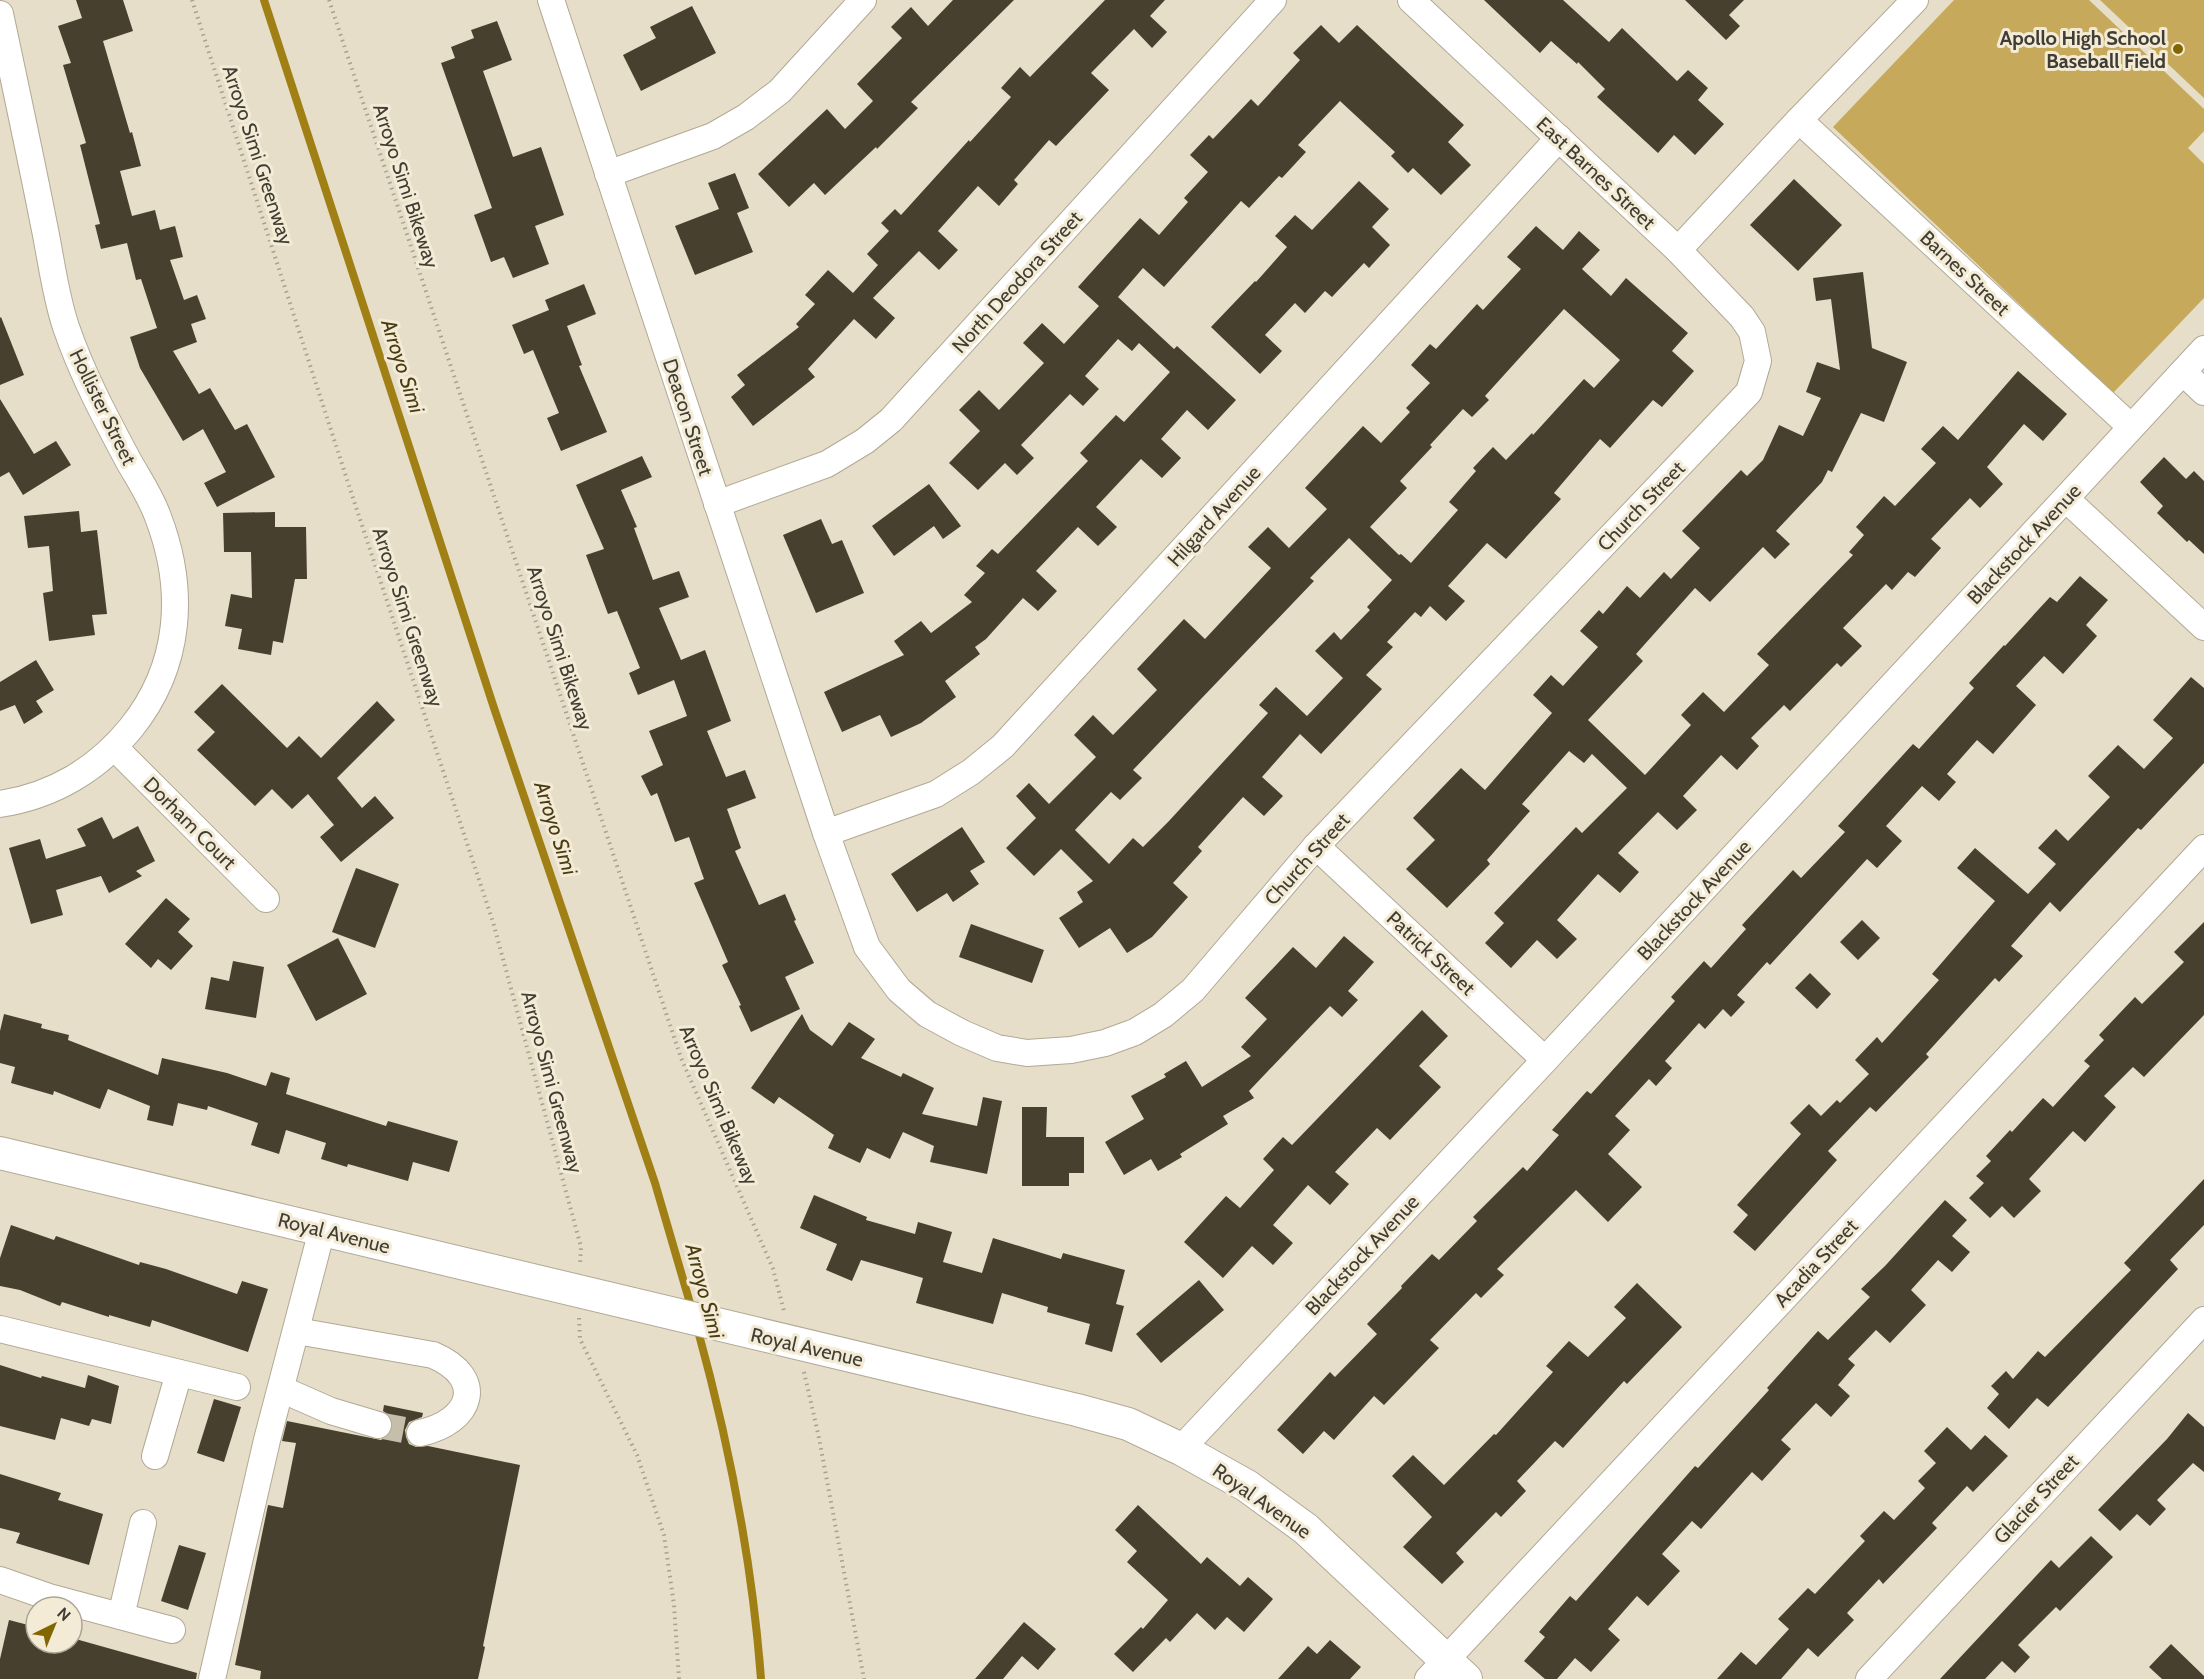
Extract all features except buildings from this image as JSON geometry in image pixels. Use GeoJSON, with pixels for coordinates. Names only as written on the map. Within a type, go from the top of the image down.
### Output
{"type":"FeatureCollection","features":[{"type":"Feature","properties":{"kind":"main road","name":"Royal Avenue"},"geometry":{"type":"LineString","coordinates":[[0,1153],[1128,1424],[1181,1449],[1247,1486],[1306,1529],[1447,1673]]}},
{"type":"Feature","properties":{"kind":"street","name":"Deacon Street"},"geometry":{"type":"LineString","coordinates":[[551,0],[826,833]]}},
{"type":"Feature","properties":{"kind":"street"},"geometry":{"type":"LineString","coordinates":[[608,174],[713,136],[746,117],[780,91],[863,0]]}},
{"type":"Feature","properties":{"kind":"street","name":"North Deodora Street"},"geometry":{"type":"LineString","coordinates":[[717,504],[827,464],[865,441],[891,420],[1273,0]]}},
{"type":"Feature","properties":{"kind":"street","name":"East Barnes Street"},"geometry":{"type":"LineString","coordinates":[[1411,0],[1678,250],[1742,317],[1752,332],[1758,361]]}},
{"type":"Feature","properties":{"kind":"street"},"geometry":{"type":"LineString","coordinates":[[1678,250],[1915,0]]}},
{"type":"Feature","properties":{"kind":"street","name":"Hollister Street"},"geometry":{"type":"LineString","coordinates":[[0,14],[66,326],[91,392],[158,516],[174,572],[176,619],[166,664],[145,711],[115,748],[92,767],[55,789],[17,802],[0,804]]}},
{"type":"Feature","properties":{"kind":"street","name":"Barnes Street"},"geometry":{"type":"LineString","coordinates":[[1799,120],[2131,427]]}},
{"type":"Feature","properties":{"kind":"street","name":"Hilgard Avenue"},"geometry":{"type":"LineString","coordinates":[[826,833],[936,794],[971,772],[1003,746],[1559,138]]}},
{"type":"Feature","properties":{"kind":"street","name":"Blackstock Avenue"},"geometry":{"type":"LineString","coordinates":[[1181,1449],[2204,349]]}},
{"type":"Feature","properties":{"kind":"street","name":"Church Street"},"geometry":{"type":"LineString","coordinates":[[826,833],[867,947],[899,990],[927,1014],[997,1048],[1027,1053],[1071,1050],[1105,1043],[1135,1032],[1163,1015],[1193,990],[1316,846],[1749,392],[1758,361]]}},
{"type":"Feature","properties":{"kind":"street"},"geometry":{"type":"LineString","coordinates":[[2182,372],[2204,392]]}},
{"type":"Feature","properties":{"kind":"street"},"geometry":{"type":"LineString","coordinates":[[2066,499],[2204,627]]}},
{"type":"Feature","properties":{"kind":"street","name":"Dorham Court"},"geometry":{"type":"LineString","coordinates":[[115,748],[266,899]]}},
{"type":"Feature","properties":{"kind":"street","name":"Patrick Street"},"geometry":{"type":"LineString","coordinates":[[1316,846],[1545,1060]]}},
{"type":"Feature","properties":{"kind":"street","name":"Acadia Street"},"geometry":{"type":"LineString","coordinates":[[1447,1673],[2204,848]]}},
{"type":"Feature","properties":{"kind":"street"},"geometry":{"type":"LineString","coordinates":[[212,1679],[256,1486],[322,1230]]}},
{"type":"Feature","properties":{"kind":"street","name":"Glacier Street"},"geometry":{"type":"LineString","coordinates":[[1869,1679],[2204,1320]]}},
{"type":"Feature","properties":{"kind":"street"},"geometry":{"type":"LineString","coordinates":[[0,1329],[237,1387]]}},
{"type":"Feature","properties":{"kind":"street"},"geometry":{"type":"LineString","coordinates":[[297,1331],[433,1355],[459,1370],[466,1382],[462,1411],[450,1422],[420,1433]]}},
{"type":"Feature","properties":{"kind":"street"},"geometry":{"type":"LineString","coordinates":[[155,1456],[179,1373]]}},
{"type":"Feature","properties":{"kind":"street"},"geometry":{"type":"LineString","coordinates":[[281,1389],[331,1411],[378,1425]]}},
{"type":"Feature","properties":{"kind":"street"},"geometry":{"type":"LineString","coordinates":[[121,1616],[143,1523]]}},
{"type":"Feature","properties":{"kind":"street"},"geometry":{"type":"LineString","coordinates":[[0,1580],[49,1597],[172,1630]]}},
{"type":"Feature","properties":{"kind":"path","name":"Arroyo Simi Greenway"},"geometry":{"type":"LineString","coordinates":[[192,0],[356,509],[494,922],[581,1247]]}},
{"type":"Feature","properties":{"kind":"path","name":"Arroyo Simi Bikeway"},"geometry":{"type":"LineString","coordinates":[[328,0],[681,1058],[773,1269],[780,1298]]}},
{"type":"Feature","properties":{"kind":"path"},"geometry":{"type":"LineString","coordinates":[[578,1332],[637,1455],[664,1535],[674,1605],[679,1679]]}},
{"type":"Feature","properties":{"kind":"path"},"geometry":{"type":"LineString","coordinates":[[807,1381],[864,1679]]}},
{"type":"Feature","properties":{"kind":"shaded area"},"geometry":{"type":"Polygon","coordinates":[[[1954,0],[2089,0],[2204,109],[2204,131],[2188,148],[2204,164],[2204,298],[2113,393],[1833,127],[1954,0]]]}},
{"type":"Feature","properties":{"kind":"shaded area","name":"Apollo High School Baseball Field"},"geometry":{"type":"Polygon","coordinates":[[[2100,0],[2204,0],[2204,98],[2100,0]]]}},
{"type":"Feature","properties":{"kind":"waterway","name":"Arroyo Simi"},"geometry":{"type":"LineString","coordinates":[[264,0],[494,708],[655,1183],[692,1310]]}},
{"type":"Feature","properties":{"kind":"waterway","name":"Arroyo Simi"},"geometry":{"type":"LineString","coordinates":[[697,1327],[738,1501],[752,1590],[761,1679]]}},
{"type":"Feature","properties":{"kind":"tunnel"},"geometry":{"type":"LineString","coordinates":[[378,1425],[420,1433]]}},
{"type":"Feature","properties":{"kind":"place","name":"Apollo High School Baseball Field"},"geometry":{"type":"Point","coordinates":[2178,49]}}]}
